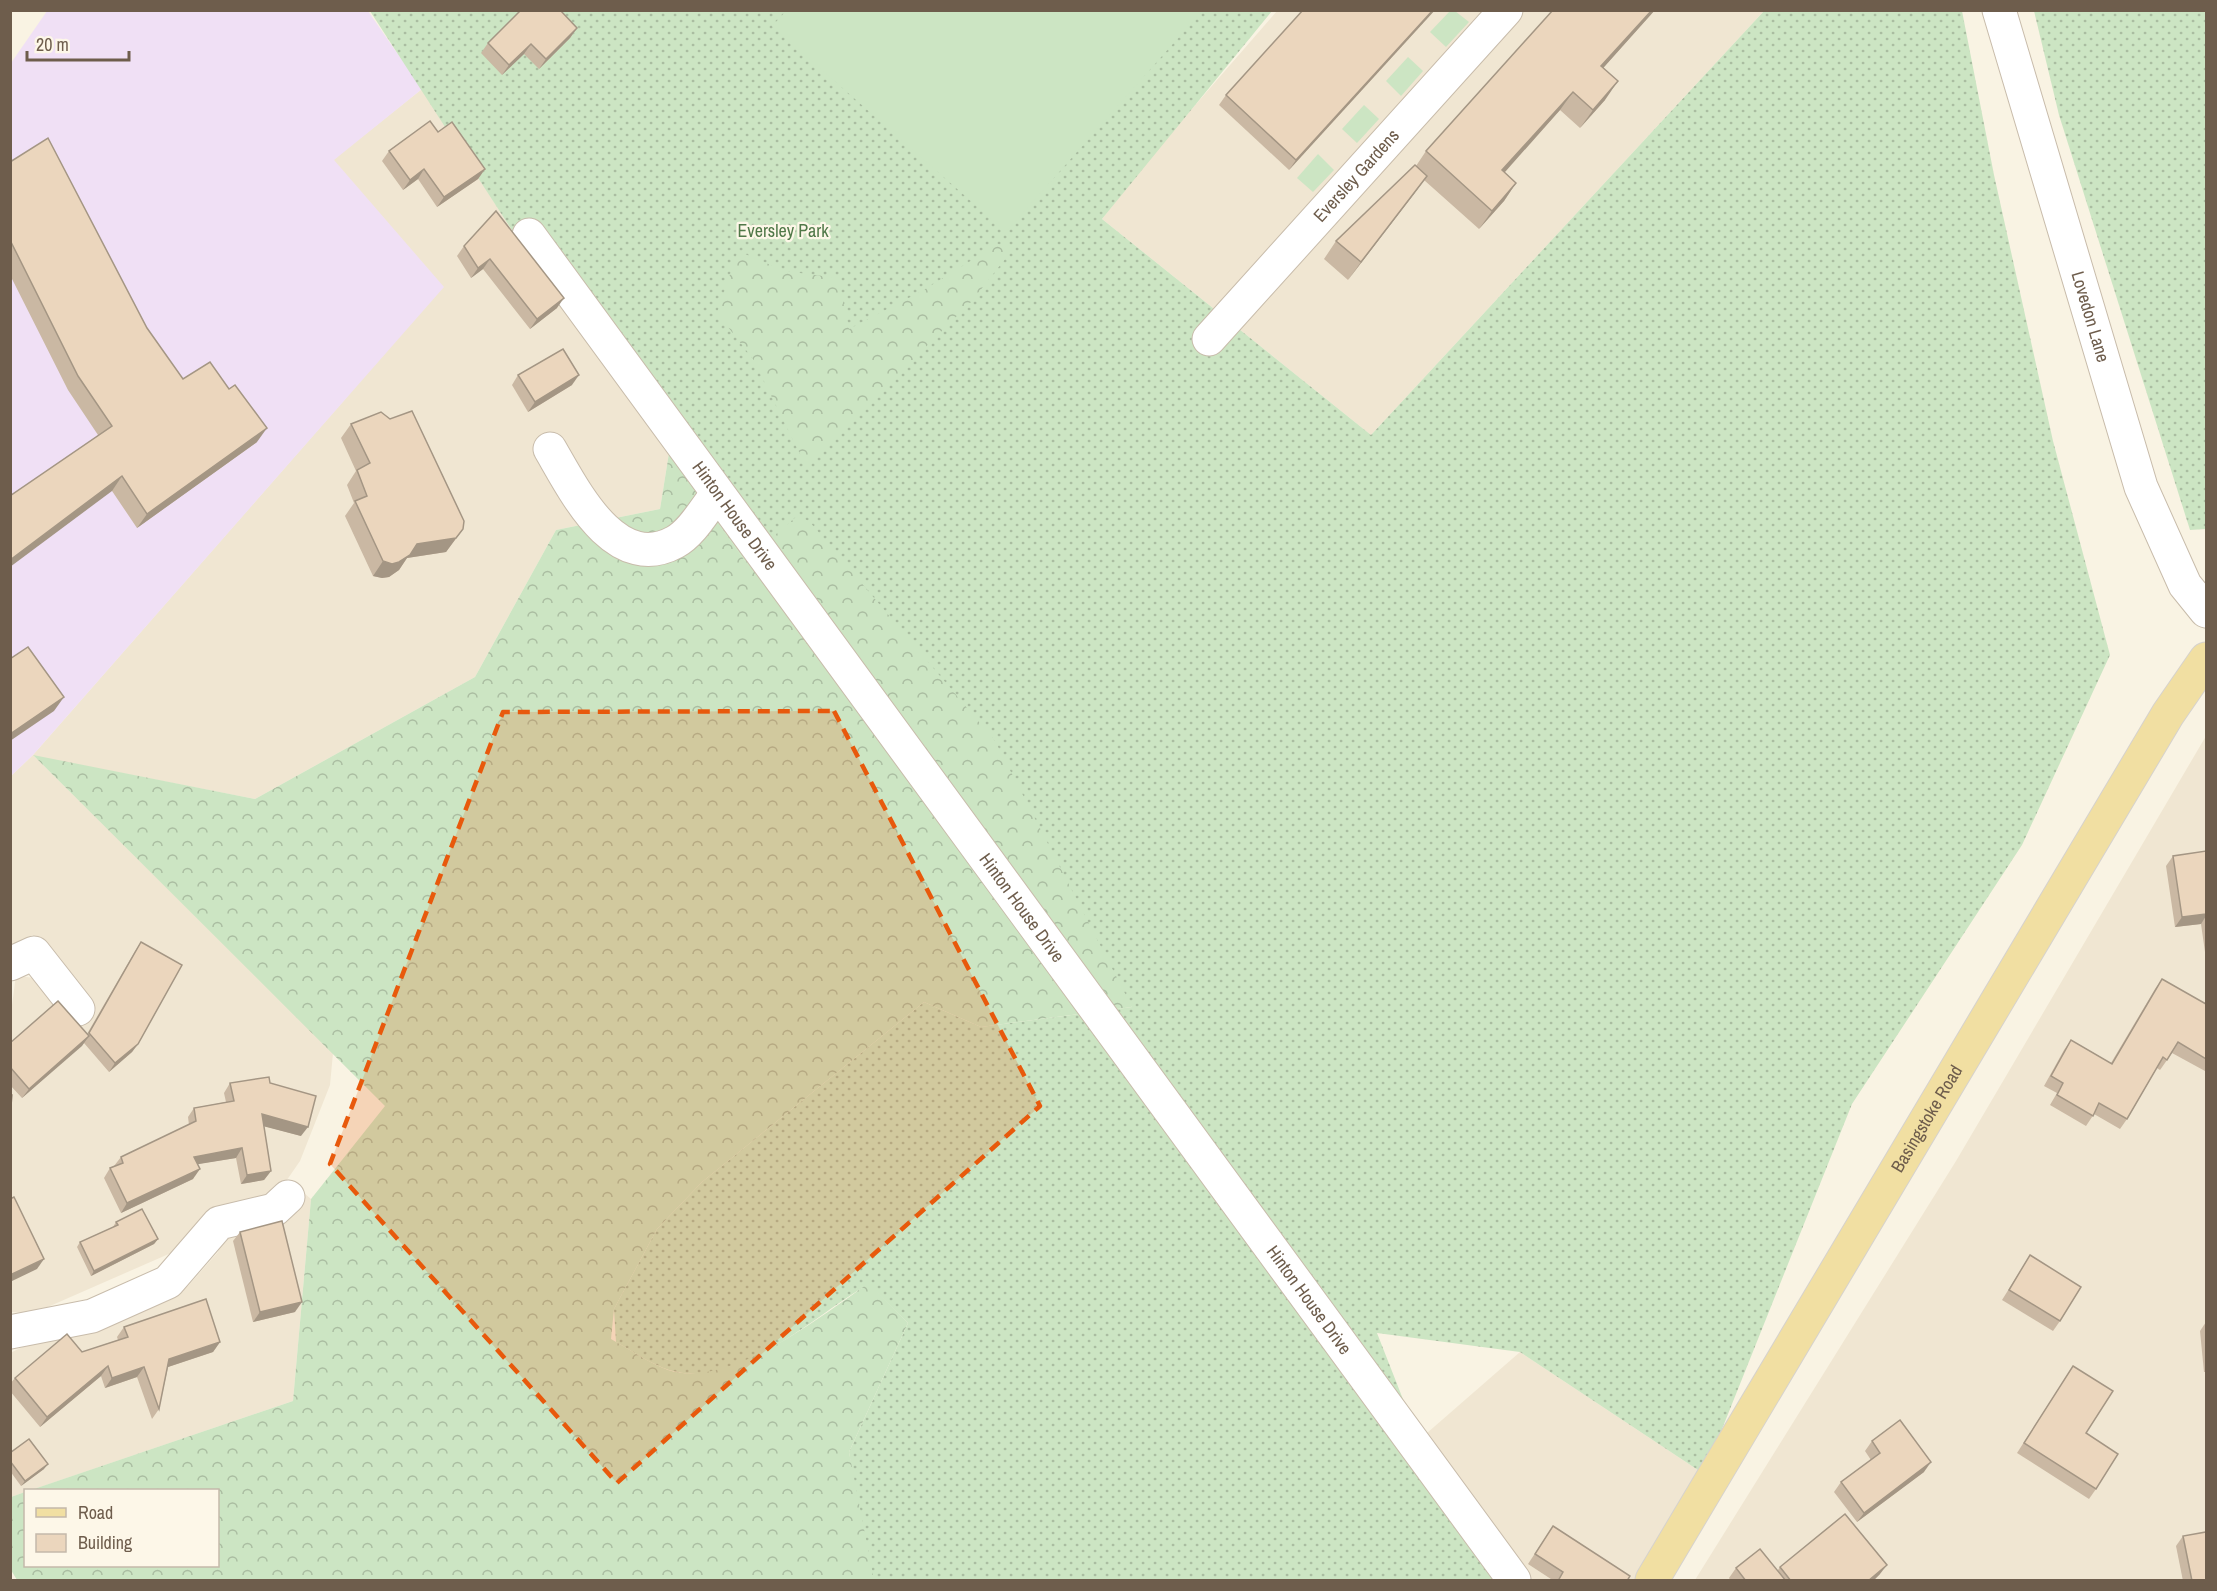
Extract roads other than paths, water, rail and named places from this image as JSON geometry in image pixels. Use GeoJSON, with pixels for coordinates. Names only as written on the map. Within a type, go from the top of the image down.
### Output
{"type":"FeatureCollection","features":[{"type":"Feature","properties":{"kind":"main road","name":"Basingstoke Road"},"geometry":{"type":"LineString","coordinates":[[1652,1581],[2168,714],[2206,659]]}},
{"type":"Feature","properties":{"kind":"street","name":"Eversley Gardens"},"geometry":{"type":"LineString","coordinates":[[1209,339],[1506,10]]}},
{"type":"Feature","properties":{"kind":"street","name":"Lovedon Lane"},"geometry":{"type":"LineString","coordinates":[[1999,10],[2141,487],[2185,585],[2206,611]]}},
{"type":"Feature","properties":{"kind":"street","name":"Hinton House Drive"},"geometry":{"type":"LineString","coordinates":[[529,235],[1514,1581]]}},
{"type":"Feature","properties":{"kind":"street"},"geometry":{"type":"LineString","coordinates":[[550,449],[585,508],[608,533],[621,543],[636,548],[654,550],[676,542],[717,494]]}},
{"type":"Feature","properties":{"kind":"street"},"geometry":{"type":"LineString","coordinates":[[10,964],[34,953],[78,1009]]}},
{"type":"Feature","properties":{"kind":"street"},"geometry":{"type":"LineString","coordinates":[[10,1332],[92,1316],[168,1282],[219,1223],[274,1210],[288,1197]]}},
{"type":"Feature","properties":{"kind":"park label","name":"Eversley Park"},"geometry":{"type":"Point","coordinates":[783,231]}}]}
